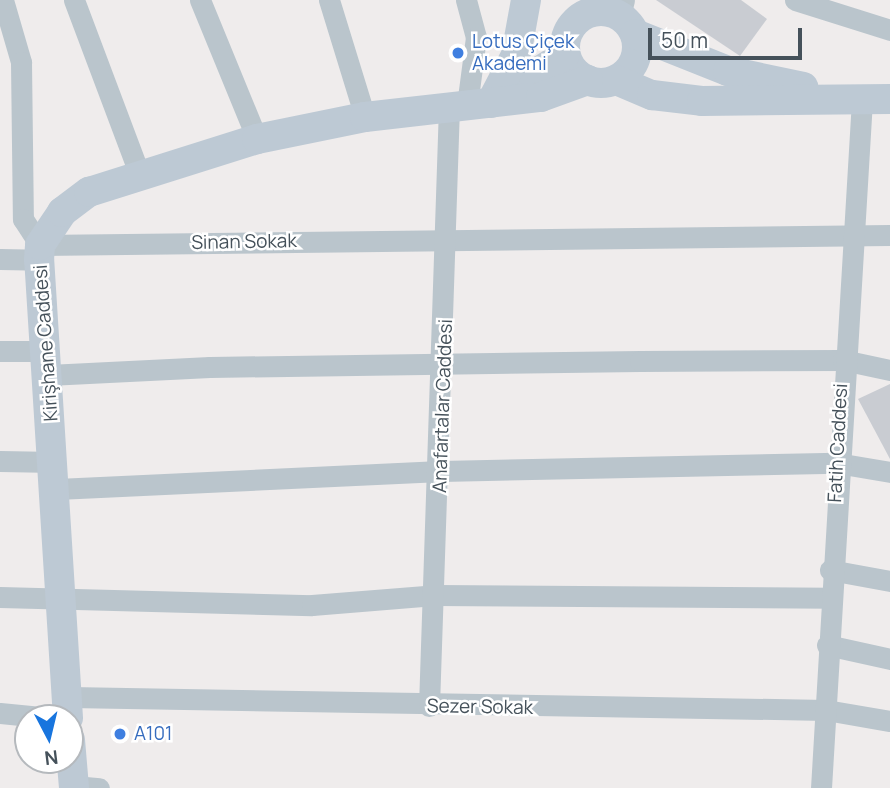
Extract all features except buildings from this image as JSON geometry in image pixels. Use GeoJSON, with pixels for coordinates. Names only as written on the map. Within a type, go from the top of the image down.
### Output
{"type":"FeatureCollection","features":[{"type":"Feature","properties":{"kind":"street"},"geometry":{"type":"LineString","coordinates":[[3,0],[21,62],[10,117],[23,219],[40,253]]}},
{"type":"Feature","properties":{"kind":"street"},"geometry":{"type":"LineString","coordinates":[[74,0],[140,176]]}},
{"type":"Feature","properties":{"kind":"street"},"geometry":{"type":"LineString","coordinates":[[200,0],[257,139]]}},
{"type":"Feature","properties":{"kind":"street"},"geometry":{"type":"LineString","coordinates":[[329,0],[365,117]]}},
{"type":"Feature","properties":{"kind":"street","name":"Anafartalar Caddesi"},"geometry":{"type":"LineString","coordinates":[[429,706],[441,471],[447,238],[469,105],[477,37],[466,0]]}},
{"type":"Feature","properties":{"kind":"street"},"geometry":{"type":"LineString","coordinates":[[469,105],[516,55],[526,0]]}},
{"type":"Feature","properties":{"kind":"street"},"geometry":{"type":"LineString","coordinates":[[534,0],[565,50],[573,71],[652,95],[702,101],[876,99]]}},
{"type":"Feature","properties":{"kind":"street"},"geometry":{"type":"LineString","coordinates":[[795,0],[890,30]]}},
{"type":"Feature","properties":{"kind":"street"},"geometry":{"type":"LineString","coordinates":[[469,105],[565,50],[571,25],[612,10],[728,71],[876,99]]}},
{"type":"Feature","properties":{"kind":"street"},"geometry":{"type":"LineString","coordinates":[[602,80],[632,65],[612,10]]}},
{"type":"Feature","properties":{"kind":"street","name":"Kirişhane Caddesi"},"geometry":{"type":"LineString","coordinates":[[63,704],[63,602],[40,253],[61,212],[89,192],[257,139],[365,117],[541,97],[602,80]]}},
{"type":"Feature","properties":{"kind":"street","name":"Fatih Caddesi"},"geometry":{"type":"LineString","coordinates":[[821,788],[830,570],[853,234],[876,99]]}},
{"type":"Feature","properties":{"kind":"street","name":"Sinan Sokak"},"geometry":{"type":"LineString","coordinates":[[0,259],[40,253],[447,238],[890,235]]}},
{"type":"Feature","properties":{"kind":"street"},"geometry":{"type":"LineString","coordinates":[[0,351],[47,363],[210,367],[444,368],[843,360],[890,370]]}},
{"type":"Feature","properties":{"kind":"street"},"geometry":{"type":"LineString","coordinates":[[0,461],[56,476],[837,463],[890,472]]}},
{"type":"Feature","properties":{"kind":"street"},"geometry":{"type":"LineString","coordinates":[[830,570],[890,581]]}},
{"type":"Feature","properties":{"kind":"street"},"geometry":{"type":"LineString","coordinates":[[0,597],[63,602],[312,605],[435,595],[830,598]]}},
{"type":"Feature","properties":{"kind":"street"},"geometry":{"type":"LineString","coordinates":[[827,645],[890,659]]}},
{"type":"Feature","properties":{"kind":"street","name":"Sezer Sokak"},"geometry":{"type":"LineString","coordinates":[[84,711],[429,706],[826,710],[890,721]]}},
{"type":"Feature","properties":{"kind":"place","name":"Lotus Çiçek Akademi"},"geometry":{"type":"Point","coordinates":[458,53]}},
{"type":"Feature","properties":{"kind":"place","name":"A101"},"geometry":{"type":"Point","coordinates":[120,734]}}]}
